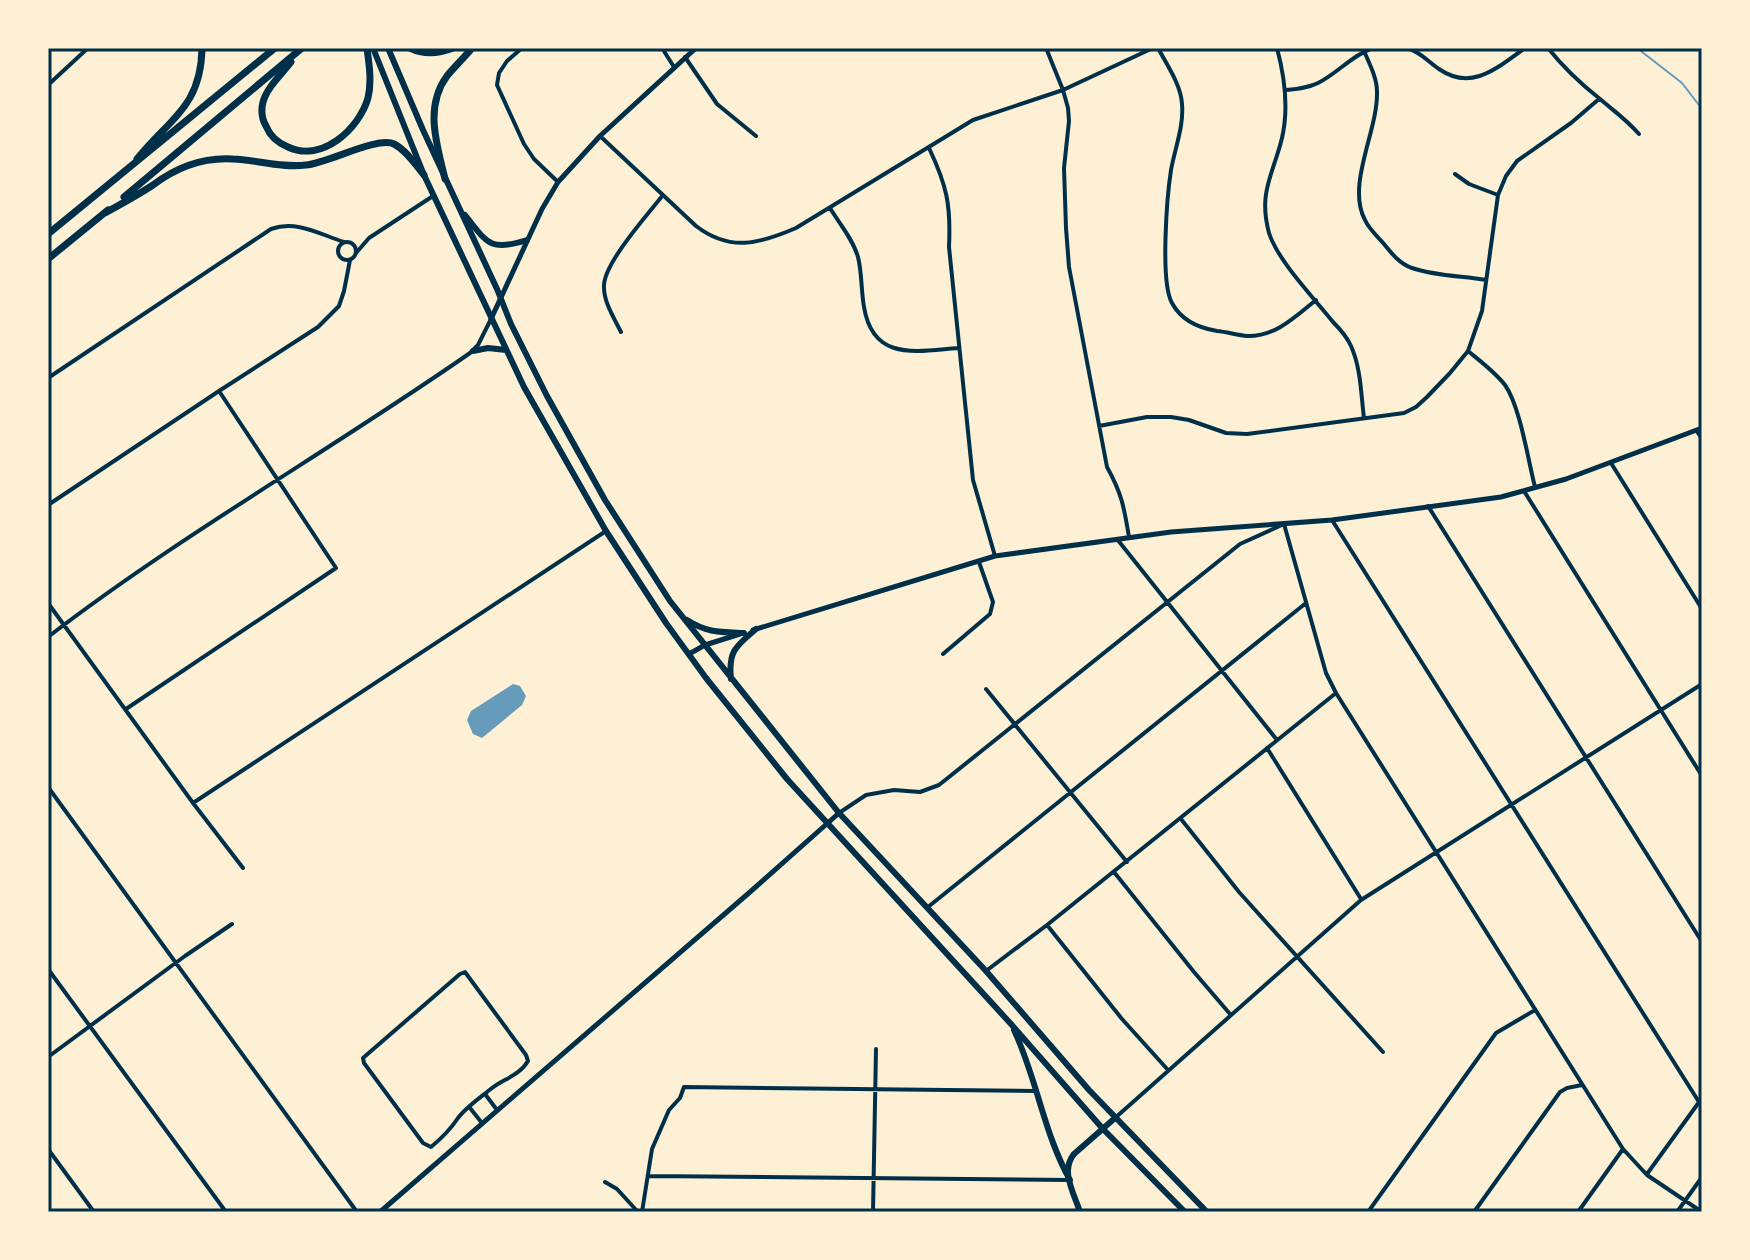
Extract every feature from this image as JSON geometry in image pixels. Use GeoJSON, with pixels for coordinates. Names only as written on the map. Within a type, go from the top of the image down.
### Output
{"type":"FeatureCollection","features":[{"type":"Feature","properties":{"kind":"highway"},"geometry":{"type":"LineString","coordinates":[[125,172],[187,105],[199,77],[202,48]]}},
{"type":"Feature","properties":{"kind":"highway"},"geometry":{"type":"LineString","coordinates":[[48,234],[275,48]]}},
{"type":"Feature","properties":{"kind":"highway"},"geometry":{"type":"LineString","coordinates":[[301,49],[268,90],[262,110],[266,128],[275,139],[288,147],[305,151],[333,143],[360,116],[370,83],[370,48]]}},
{"type":"Feature","properties":{"kind":"highway"},"geometry":{"type":"LineString","coordinates":[[410,48],[431,53],[453,48]]}},
{"type":"Feature","properties":{"kind":"highway"},"geometry":{"type":"LineString","coordinates":[[445,179],[434,127],[436,98],[448,74],[472,48]]}},
{"type":"Feature","properties":{"kind":"highway"},"geometry":{"type":"LineString","coordinates":[[48,259],[301,49]]}},
{"type":"Feature","properties":{"kind":"highway"},"geometry":{"type":"LineString","coordinates":[[105,213],[177,169],[214,159],[283,166],[305,165],[388,142],[403,150],[424,175]]}},
{"type":"Feature","properties":{"kind":"main road"},"geometry":{"type":"LineString","coordinates":[[370,48],[433,196],[544,426],[648,597],[727,705],[787,779],[1103,1129],[1185,1212]]}},
{"type":"Feature","properties":{"kind":"main road"},"geometry":{"type":"LineString","coordinates":[[388,48],[411,105],[536,375],[585,466],[682,617],[839,813],[986,971],[1115,1118],[1207,1212]]}},
{"type":"Feature","properties":{"kind":"main road"},"geometry":{"type":"LineString","coordinates":[[458,205],[490,243],[505,246],[527,240]]}},
{"type":"Feature","properties":{"kind":"main road"},"geometry":{"type":"LineString","coordinates":[[473,351],[488,348],[506,350]]}},
{"type":"Feature","properties":{"kind":"main road"},"geometry":{"type":"LineString","coordinates":[[682,617],[697,627],[711,631],[744,633]]}},
{"type":"Feature","properties":{"kind":"main road"},"geometry":{"type":"LineString","coordinates":[[731,679],[730,660],[734,650],[756,629]]}},
{"type":"Feature","properties":{"kind":"main road"},"geometry":{"type":"LineString","coordinates":[[1011,1024],[1026,1057],[1060,1163],[1070,1180]]}},
{"type":"Feature","properties":{"kind":"main road"},"geometry":{"type":"LineString","coordinates":[[1080,1212],[1067,1167],[1071,1157],[1115,1118]]}},
{"type":"Feature","properties":{"kind":"street"},"geometry":{"type":"LineString","coordinates":[[48,85],[88,48]]}},
{"type":"Feature","properties":{"kind":"street"},"geometry":{"type":"LineString","coordinates":[[522,48],[507,61],[499,73],[497,85],[524,144],[534,159],[558,182]]}},
{"type":"Feature","properties":{"kind":"street"},"geometry":{"type":"LineString","coordinates":[[662,48],[674,67]]}},
{"type":"Feature","properties":{"kind":"street"},"geometry":{"type":"LineString","coordinates":[[48,637],[124,582],[473,351],[558,182],[600,136],[696,48]]}},
{"type":"Feature","properties":{"kind":"street"},"geometry":{"type":"LineString","coordinates":[[1046,48],[1063,90],[1069,121],[1064,168],[1069,267],[1107,467],[1124,503],[1129,538]]}},
{"type":"Feature","properties":{"kind":"street"},"geometry":{"type":"LineString","coordinates":[[600,136],[710,237],[743,243],[796,228],[973,120],[1063,90],[1156,48],[1182,100],[1166,216],[1166,287],[1171,303],[1183,317],[1202,328],[1248,336],[1267,334],[1283,326],[1316,300]]}},
{"type":"Feature","properties":{"kind":"street"},"geometry":{"type":"LineString","coordinates":[[1277,48],[1286,90],[1286,115],[1264,203],[1270,234],[1279,255],[1351,347],[1357,366],[1364,418]]}},
{"type":"Feature","properties":{"kind":"street"},"geometry":{"type":"LineString","coordinates":[[1286,90],[1318,83],[1373,48]]}},
{"type":"Feature","properties":{"kind":"street"},"geometry":{"type":"LineString","coordinates":[[1407,48],[1425,56],[1450,75],[1462,79],[1486,75],[1525,48]]}},
{"type":"Feature","properties":{"kind":"street"},"geometry":{"type":"LineString","coordinates":[[1548,48],[1565,69],[1627,120],[1639,134]]}},
{"type":"Feature","properties":{"kind":"street"},"geometry":{"type":"LineString","coordinates":[[1364,51],[1377,90],[1358,198],[1366,222],[1395,258],[1404,264],[1486,280]]}},
{"type":"Feature","properties":{"kind":"street"},"geometry":{"type":"LineString","coordinates":[[685,57],[717,104],[756,136]]}},
{"type":"Feature","properties":{"kind":"street"},"geometry":{"type":"LineString","coordinates":[[1099,426],[1147,417],[1171,417],[1226,433],[1247,434],[1404,413],[1416,407],[1468,351],[1482,311],[1498,195],[1506,176],[1517,161],[1599,99]]}},
{"type":"Feature","properties":{"kind":"street"},"geometry":{"type":"LineString","coordinates":[[929,148],[948,195],[949,247],[973,480],[995,556]]}},
{"type":"Feature","properties":{"kind":"street"},"geometry":{"type":"LineString","coordinates":[[1455,174],[1469,184],[1498,195]]}},
{"type":"Feature","properties":{"kind":"street"},"geometry":{"type":"LineString","coordinates":[[621,332],[606,301],[604,285],[608,269],[663,195]]}},
{"type":"Feature","properties":{"kind":"street"},"geometry":{"type":"LineString","coordinates":[[48,505],[318,327],[339,306],[350,260],[369,238],[433,196]]}},
{"type":"Feature","properties":{"kind":"street"},"geometry":{"type":"LineString","coordinates":[[830,208],[854,246],[867,321],[882,342],[896,350],[910,352],[959,348]]}},
{"type":"Feature","properties":{"kind":"street"},"geometry":{"type":"LineString","coordinates":[[48,378],[271,229],[291,225],[306,228],[347,242],[355,247],[356,253]]}},
{"type":"Feature","properties":{"kind":"street"},"geometry":{"type":"LineString","coordinates":[[325,236],[337,250],[346,277]]}},
{"type":"Feature","properties":{"kind":"street"},"geometry":{"type":"LineString","coordinates":[[337,250],[347,242],[369,238]]}},
{"type":"Feature","properties":{"kind":"street"},"geometry":{"type":"LineString","coordinates":[[340,258],[350,260]]}},
{"type":"Feature","properties":{"kind":"street"},"geometry":{"type":"LineString","coordinates":[[1468,351],[1506,386],[1536,488]]}},
{"type":"Feature","properties":{"kind":"street"},"geometry":{"type":"LineString","coordinates":[[126,709],[336,568],[219,391]]}},
{"type":"Feature","properties":{"kind":"street"},"geometry":{"type":"LineString","coordinates":[[689,654],[705,645],[995,556],[1171,532],[1332,520],[1501,497],[1611,463],[1699,429],[1702,439]]}},
{"type":"Feature","properties":{"kind":"street"},"geometry":{"type":"LineString","coordinates":[[1611,463],[1702,609]]}},
{"type":"Feature","properties":{"kind":"street"},"geometry":{"type":"LineString","coordinates":[[1524,491],[1702,776]]}},
{"type":"Feature","properties":{"kind":"street"},"geometry":{"type":"LineString","coordinates":[[1428,506],[1702,942]]}},
{"type":"Feature","properties":{"kind":"street"},"geometry":{"type":"LineString","coordinates":[[1332,520],[1701,1100],[1647,1175]]}},
{"type":"Feature","properties":{"kind":"street"},"geometry":{"type":"LineString","coordinates":[[380,1212],[839,813],[866,795],[894,790],[920,792],[939,785],[1240,544],[1284,524]]}},
{"type":"Feature","properties":{"kind":"street"},"geometry":{"type":"LineString","coordinates":[[1284,524],[1326,673],[1336,693],[1623,1149],[1647,1175],[1702,1212]]}},
{"type":"Feature","properties":{"kind":"street"},"geometry":{"type":"LineString","coordinates":[[193,803],[606,531]]}},
{"type":"Feature","properties":{"kind":"street"},"geometry":{"type":"LineString","coordinates":[[1117,539],[1277,740]]}},
{"type":"Feature","properties":{"kind":"street"},"geometry":{"type":"LineString","coordinates":[[943,654],[990,614],[993,602],[979,562]]}},
{"type":"Feature","properties":{"kind":"street"},"geometry":{"type":"LineString","coordinates":[[928,907],[1307,602]]}},
{"type":"Feature","properties":{"kind":"street"},"geometry":{"type":"LineString","coordinates":[[48,603],[243,868]]}},
{"type":"Feature","properties":{"kind":"street"},"geometry":{"type":"LineString","coordinates":[[1115,1118],[1361,900],[1702,684]]}},
{"type":"Feature","properties":{"kind":"street"},"geometry":{"type":"LineString","coordinates":[[986,689],[1127,862]]}},
{"type":"Feature","properties":{"kind":"street"},"geometry":{"type":"LineString","coordinates":[[986,971],[1336,693]]}},
{"type":"Feature","properties":{"kind":"street"},"geometry":{"type":"LineString","coordinates":[[1267,748],[1361,900]]}},
{"type":"Feature","properties":{"kind":"street"},"geometry":{"type":"LineString","coordinates":[[48,787],[357,1212]]}},
{"type":"Feature","properties":{"kind":"street"},"geometry":{"type":"LineString","coordinates":[[1181,819],[1239,892],[1383,1052]]}},
{"type":"Feature","properties":{"kind":"street"},"geometry":{"type":"LineString","coordinates":[[1114,872],[1230,1014]]}},
{"type":"Feature","properties":{"kind":"street"},"geometry":{"type":"LineString","coordinates":[[48,1057],[232,924]]}},
{"type":"Feature","properties":{"kind":"street"},"geometry":{"type":"LineString","coordinates":[[1047,925],[1122,1019],[1168,1070]]}},
{"type":"Feature","properties":{"kind":"street"},"geometry":{"type":"LineString","coordinates":[[48,969],[226,1212]]}},
{"type":"Feature","properties":{"kind":"street"},"geometry":{"type":"LineString","coordinates":[[465,972],[528,1061],[525,1067],[470,1108],[458,1117],[440,1140],[431,1147],[426,1146],[363,1058],[465,972]]}},
{"type":"Feature","properties":{"kind":"street"},"geometry":{"type":"LineString","coordinates":[[1368,1212],[1496,1033],[1535,1010]]}},
{"type":"Feature","properties":{"kind":"street"},"geometry":{"type":"LineString","coordinates":[[873,1212],[876,1049]]}},
{"type":"Feature","properties":{"kind":"street"},"geometry":{"type":"LineString","coordinates":[[1474,1212],[1560,1092],[1582,1085]]}},
{"type":"Feature","properties":{"kind":"street"},"geometry":{"type":"LineString","coordinates":[[640,1212],[652,1149],[669,1110],[680,1098],[684,1087],[1037,1091]]}},
{"type":"Feature","properties":{"kind":"street"},"geometry":{"type":"LineString","coordinates":[[485,1094],[497,1110]]}},
{"type":"Feature","properties":{"kind":"street"},"geometry":{"type":"LineString","coordinates":[[470,1108],[482,1123]]}},
{"type":"Feature","properties":{"kind":"street"},"geometry":{"type":"LineString","coordinates":[[48,1149],[94,1212]]}},
{"type":"Feature","properties":{"kind":"street"},"geometry":{"type":"LineString","coordinates":[[1578,1212],[1623,1149]]}},
{"type":"Feature","properties":{"kind":"street"},"geometry":{"type":"LineString","coordinates":[[647,1176],[1070,1180]]}},
{"type":"Feature","properties":{"kind":"street"},"geometry":{"type":"LineString","coordinates":[[1677,1212],[1702,1177]]}},
{"type":"Feature","properties":{"kind":"street"},"geometry":{"type":"LineString","coordinates":[[605,1182],[617,1189],[640,1212]]}},
{"type":"Feature","properties":{"kind":"water"},"geometry":{"type":"Polygon","coordinates":[[[513,684],[520,686],[526,696],[522,705],[482,738],[473,734],[467,720],[471,711],[513,684]]]}},
{"type":"Feature","properties":{"kind":"waterway"},"geometry":{"type":"LineString","coordinates":[[1637,48],[1682,83],[1702,109]]}}]}
